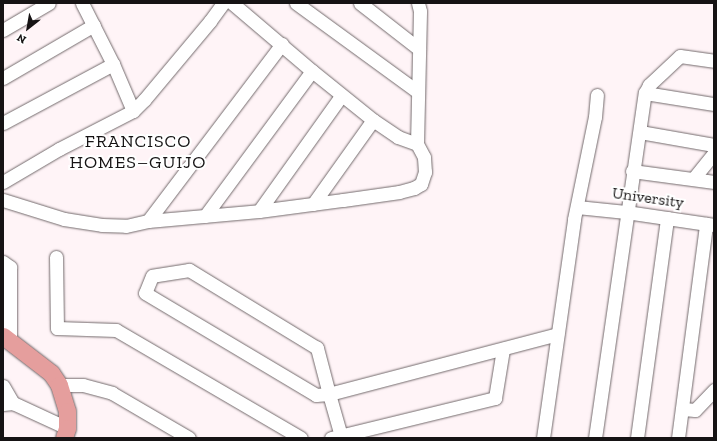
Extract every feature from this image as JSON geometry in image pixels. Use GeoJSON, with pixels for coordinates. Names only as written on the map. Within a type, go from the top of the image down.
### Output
{"type":"FeatureCollection","features":[{"type":"Feature","properties":{"kind":"main road"},"geometry":{"type":"LineString","coordinates":[[6,338],[51,373],[59,385],[67,411],[65,433]]}},
{"type":"Feature","properties":{"kind":"street"},"geometry":{"type":"LineString","coordinates":[[3,30],[49,3]]}},
{"type":"Feature","properties":{"kind":"street"},"geometry":{"type":"LineString","coordinates":[[82,3],[113,64],[133,111]]}},
{"type":"Feature","properties":{"kind":"street"},"geometry":{"type":"LineString","coordinates":[[296,3],[418,92]]}},
{"type":"Feature","properties":{"kind":"street"},"geometry":{"type":"LineString","coordinates":[[360,3],[419,49]]}},
{"type":"Feature","properties":{"kind":"street"},"geometry":{"type":"LineString","coordinates":[[3,200],[64,219],[102,225],[126,226],[148,221],[259,211],[313,204],[399,192],[414,188],[422,184],[425,172],[424,157],[416,144],[420,11],[418,3]]}},
{"type":"Feature","properties":{"kind":"street"},"geometry":{"type":"LineString","coordinates":[[3,182],[59,150],[133,111],[224,4],[282,44],[312,71],[373,120],[398,137],[416,144]]}},
{"type":"Feature","properties":{"kind":"street"},"geometry":{"type":"LineString","coordinates":[[3,78],[94,25]]}},
{"type":"Feature","properties":{"kind":"street"},"geometry":{"type":"LineString","coordinates":[[148,221],[282,44]]}},
{"type":"Feature","properties":{"kind":"street"},"geometry":{"type":"LineString","coordinates":[[595,438],[626,212],[640,132],[645,93],[649,85],[680,56],[714,61]]}},
{"type":"Feature","properties":{"kind":"street"},"geometry":{"type":"LineString","coordinates":[[3,123],[113,64]]}},
{"type":"Feature","properties":{"kind":"street"},"geometry":{"type":"LineString","coordinates":[[205,216],[312,71]]}},
{"type":"Feature","properties":{"kind":"street"},"geometry":{"type":"LineString","coordinates":[[645,93],[714,104]]}},
{"type":"Feature","properties":{"kind":"street"},"geometry":{"type":"LineString","coordinates":[[542,438],[574,218],[595,117],[597,95]]}},
{"type":"Feature","properties":{"kind":"street"},"geometry":{"type":"LineString","coordinates":[[259,211],[342,96]]}},
{"type":"Feature","properties":{"kind":"street"},"geometry":{"type":"LineString","coordinates":[[313,204],[373,120]]}},
{"type":"Feature","properties":{"kind":"street"},"geometry":{"type":"LineString","coordinates":[[640,132],[714,145]]}},
{"type":"Feature","properties":{"kind":"street"},"geometry":{"type":"LineString","coordinates":[[693,179],[714,153]]}},
{"type":"Feature","properties":{"kind":"street"},"geometry":{"type":"LineString","coordinates":[[632,171],[714,182]]}},
{"type":"Feature","properties":{"kind":"street","name":"University"},"geometry":{"type":"LineString","coordinates":[[577,207],[626,212],[710,224]]}},
{"type":"Feature","properties":{"kind":"street"},"geometry":{"type":"LineString","coordinates":[[637,438],[667,218]]}},
{"type":"Feature","properties":{"kind":"street"},"geometry":{"type":"LineString","coordinates":[[678,438],[710,224]]}},
{"type":"Feature","properties":{"kind":"street"},"geometry":{"type":"LineString","coordinates":[[56,257],[57,328],[116,330],[301,438]]}},
{"type":"Feature","properties":{"kind":"street"},"geometry":{"type":"LineString","coordinates":[[3,262],[10,267],[6,338]]}},
{"type":"Feature","properties":{"kind":"street"},"geometry":{"type":"LineString","coordinates":[[503,349],[495,398],[338,437],[329,394],[317,348],[189,270],[152,276],[145,293],[316,395],[329,394],[557,334]]}},
{"type":"Feature","properties":{"kind":"street"},"geometry":{"type":"LineString","coordinates":[[59,385],[83,385],[112,393],[189,438]]}},
{"type":"Feature","properties":{"kind":"street"},"geometry":{"type":"LineString","coordinates":[[3,386],[8,404],[65,433]]}},
{"type":"Feature","properties":{"kind":"street"},"geometry":{"type":"LineString","coordinates":[[682,409],[695,410],[714,390]]}},
{"type":"Feature","properties":{"kind":"district","name":"FRANCISCO HOMES–GUIJO"},"geometry":{"type":"Point","coordinates":[138,152]}}]}
